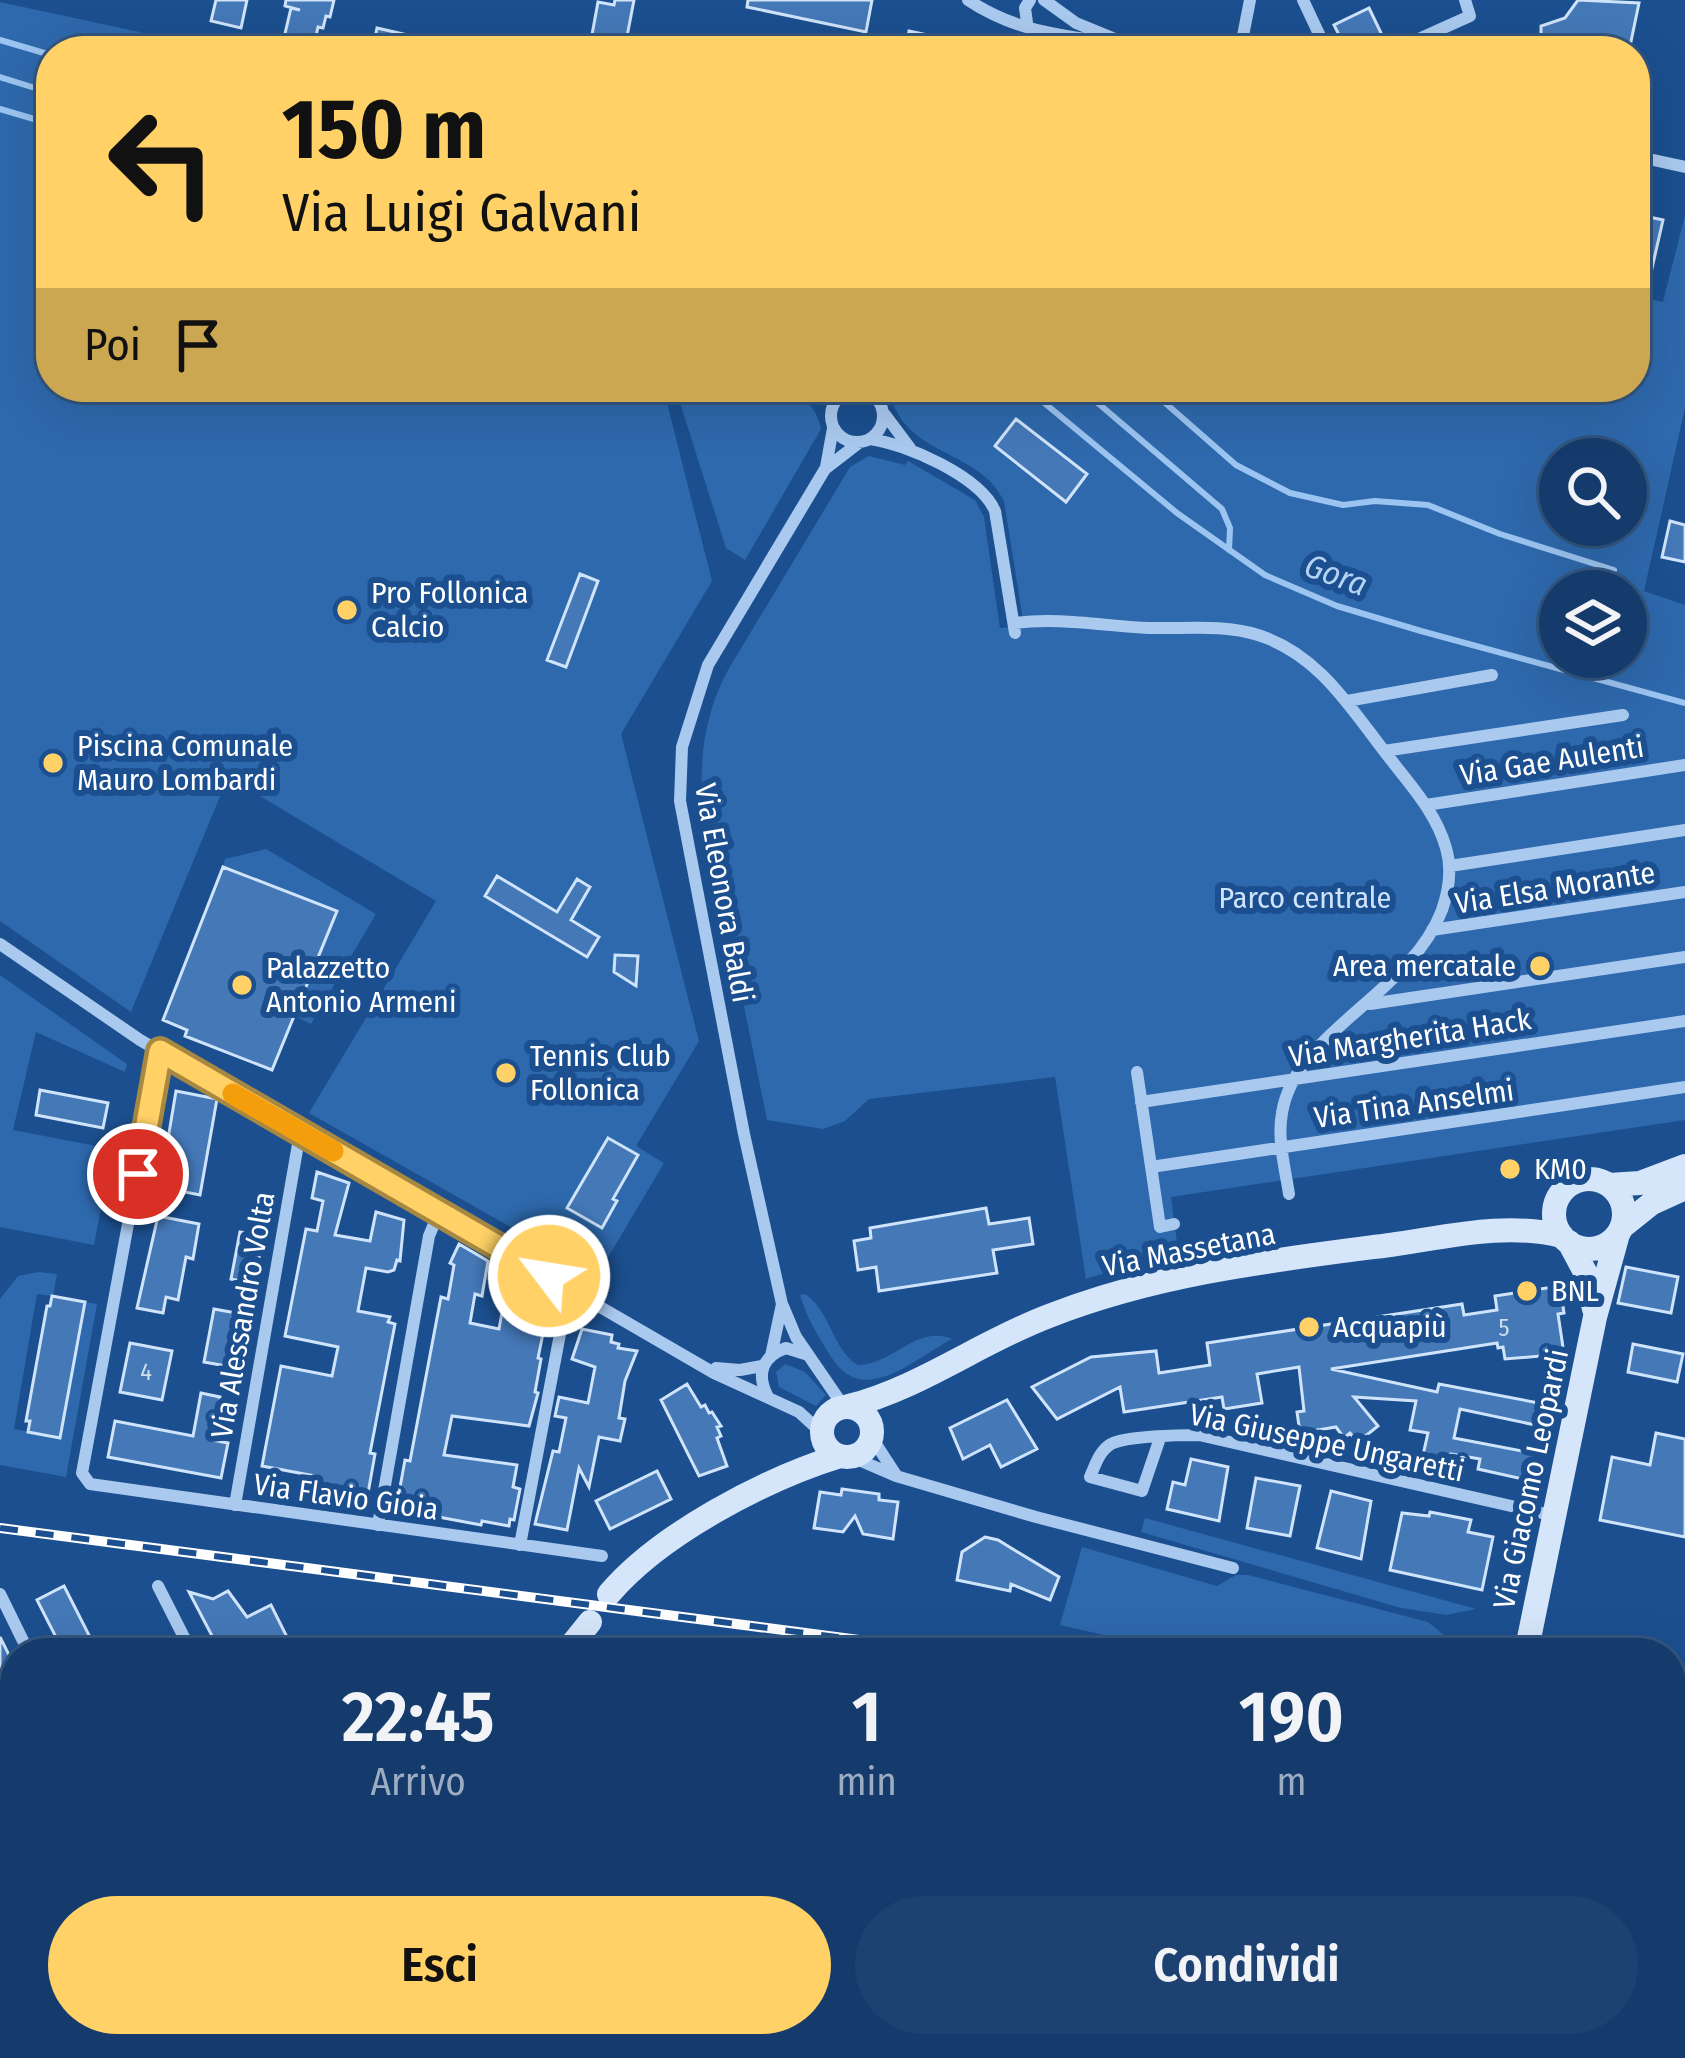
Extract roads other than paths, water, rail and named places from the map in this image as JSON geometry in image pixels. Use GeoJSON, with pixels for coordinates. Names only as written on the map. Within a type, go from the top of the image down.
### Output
{"type":"FeatureCollection","features":[{"type":"Feature","properties":{"kind":"main road"},"geometry":{"type":"LineString","coordinates":[[1685,1166],[1640,1183],[1580,1180],[1557,1198],[1554,1218],[1566,1239],[1595,1248],[1652,1203],[1685,1188]]}},
{"type":"Feature","properties":{"kind":"main road"},"geometry":{"type":"LineString","coordinates":[[1609,1185],[1623,1204],[1620,1230]]}},
{"type":"Feature","properties":{"kind":"main road","name":"Via Massetana"},"geometry":{"type":"LineString","coordinates":[[1498,1229],[1557,1198]]}},
{"type":"Feature","properties":{"kind":"main road","name":"Via Massetana"},"geometry":{"type":"LineString","coordinates":[[793,1471],[822,1434],[826,1417],[909,1386],[1011,1331],[1117,1292],[1220,1270],[1498,1229],[1566,1239]]}},
{"type":"Feature","properties":{"kind":"main road","name":"Via Giacomo Leopardi"},"geometry":{"type":"LineString","coordinates":[[1529,1638],[1595,1318],[1620,1230]]}},
{"type":"Feature","properties":{"kind":"main road","name":"Via Giacomo Leopardi"},"geometry":{"type":"LineString","coordinates":[[1566,1239],[1585,1272],[1595,1318]]}},
{"type":"Feature","properties":{"kind":"main road","name":"Via Massetana"},"geometry":{"type":"LineString","coordinates":[[610,1594],[634,1566],[658,1548],[793,1471],[865,1450],[909,1386]]}},
{"type":"Feature","properties":{"kind":"main road"},"geometry":{"type":"LineString","coordinates":[[847,1407],[869,1418],[872,1436]]}},
{"type":"Feature","properties":{"kind":"main road"},"geometry":{"type":"LineString","coordinates":[[822,1434],[827,1447],[846,1456]]}},
{"type":"Feature","properties":{"kind":"main road"},"geometry":{"type":"LineString","coordinates":[[577,1638],[590,1622]]}},
{"type":"Feature","properties":{"kind":"street"},"geometry":{"type":"LineString","coordinates":[[968,0],[997,18],[1055,36]]}},
{"type":"Feature","properties":{"kind":"street"},"geometry":{"type":"LineString","coordinates":[[1028,29],[1025,8],[1030,0]]}},
{"type":"Feature","properties":{"kind":"street"},"geometry":{"type":"LineString","coordinates":[[1044,0],[1076,23],[1108,36]]}},
{"type":"Feature","properties":{"kind":"street"},"geometry":{"type":"LineString","coordinates":[[1243,36],[1250,0]]}},
{"type":"Feature","properties":{"kind":"street"},"geometry":{"type":"LineString","coordinates":[[1303,0],[1320,36]]}},
{"type":"Feature","properties":{"kind":"street"},"geometry":{"type":"LineString","coordinates":[[1425,36],[1470,16],[1465,0]]}},
{"type":"Feature","properties":{"kind":"street"},"geometry":{"type":"LineString","coordinates":[[1650,159],[1685,166]]}},
{"type":"Feature","properties":{"kind":"street"},"geometry":{"type":"LineString","coordinates":[[836,402],[831,408],[833,428],[840,436],[911,449],[979,489],[992,504],[1014,628],[1072,620],[1256,634],[1294,651],[1347,701],[1426,806],[1447,849],[1447,892],[1432,930],[1415,955],[1368,1005],[1322,1043],[1293,1080],[1282,1112],[1289,1194]]}},
{"type":"Feature","properties":{"kind":"street"},"geometry":{"type":"LineString","coordinates":[[877,402],[911,449]]}},
{"type":"Feature","properties":{"kind":"street"},"geometry":{"type":"LineString","coordinates":[[864,440],[882,423],[883,412]]}},
{"type":"Feature","properties":{"kind":"street","name":"Via Eleonora Baldi"},"geometry":{"type":"LineString","coordinates":[[766,1361],[782,1304],[744,1134],[680,802],[679,774],[689,715],[708,665],[825,469],[833,428]]}},
{"type":"Feature","properties":{"kind":"street","name":"Via Eleonora Baldi"},"geometry":{"type":"LineString","coordinates":[[825,469],[864,440]]}},
{"type":"Feature","properties":{"kind":"street"},"geometry":{"type":"LineString","coordinates":[[1347,701],[1492,675]]}},
{"type":"Feature","properties":{"kind":"street"},"geometry":{"type":"LineString","coordinates":[[1384,751],[1623,715]]}},
{"type":"Feature","properties":{"kind":"street","name":"Via Gae Aulenti"},"geometry":{"type":"LineString","coordinates":[[1426,806],[1685,765]]}},
{"type":"Feature","properties":{"kind":"street"},"geometry":{"type":"LineString","coordinates":[[1450,866],[1685,830]]}},
{"type":"Feature","properties":{"kind":"street","name":"Via Elsa Morante"},"geometry":{"type":"LineString","coordinates":[[1432,930],[1685,892]]}},
{"type":"Feature","properties":{"kind":"street"},"geometry":{"type":"LineString","coordinates":[[0,944],[160,1051],[699,1364],[803,1414],[822,1434]]}},
{"type":"Feature","properties":{"kind":"street"},"geometry":{"type":"LineString","coordinates":[[1368,1005],[1685,957]]}},
{"type":"Feature","properties":{"kind":"street","name":"Via Margherita Hack"},"geometry":{"type":"LineString","coordinates":[[1141,1102],[1685,1021]]}},
{"type":"Feature","properties":{"kind":"street","name":"Via Flavio Gioia"},"geometry":{"type":"LineString","coordinates":[[160,1051],[82,1473],[85,1480],[602,1556]]}},
{"type":"Feature","properties":{"kind":"street"},"geometry":{"type":"LineString","coordinates":[[1136,1072],[1160,1227],[1174,1224]]}},
{"type":"Feature","properties":{"kind":"street","name":"Via Tina Anselmi"},"geometry":{"type":"LineString","coordinates":[[1151,1167],[1685,1088]]}},
{"type":"Feature","properties":{"kind":"street","name":"Via Alessandro Volta"},"geometry":{"type":"LineString","coordinates":[[235,1505],[300,1133]]}},
{"type":"Feature","properties":{"kind":"street"},"geometry":{"type":"LineString","coordinates":[[378,1526],[429,1236],[439,1212]]}},
{"type":"Feature","properties":{"kind":"street"},"geometry":{"type":"LineString","coordinates":[[520,1545],[564,1312],[577,1293]]}},
{"type":"Feature","properties":{"kind":"street"},"geometry":{"type":"LineString","coordinates":[[782,1304],[806,1354],[847,1407]]}},
{"type":"Feature","properties":{"kind":"street"},"geometry":{"type":"LineString","coordinates":[[699,1364],[728,1370],[766,1361],[787,1348],[806,1354]]}},
{"type":"Feature","properties":{"kind":"street"},"geometry":{"type":"LineString","coordinates":[[766,1361],[761,1382],[768,1396]]}},
{"type":"Feature","properties":{"kind":"street","name":"Via Giuseppe Ungaretti"},"geometry":{"type":"LineString","coordinates":[[1160,1438],[1142,1491],[1090,1478],[1098,1456],[1112,1443],[1160,1438],[1199,1435],[1555,1516]]}},
{"type":"Feature","properties":{"kind":"street"},"geometry":{"type":"LineString","coordinates":[[872,1436],[896,1475]]}},
{"type":"Feature","properties":{"kind":"street"},"geometry":{"type":"LineString","coordinates":[[846,1456],[1145,1548],[1233,1568]]}},
{"type":"Feature","properties":{"kind":"street"},"geometry":{"type":"LineString","coordinates":[[158,1586],[184,1638]]}},
{"type":"Feature","properties":{"kind":"street"},"geometry":{"type":"LineString","coordinates":[[0,1594],[22,1638]]}},
{"type":"Feature","properties":{"kind":"waterway"},"geometry":{"type":"LineString","coordinates":[[0,40],[36,51]]}},
{"type":"Feature","properties":{"kind":"waterway"},"geometry":{"type":"LineString","coordinates":[[0,77],[36,88]]}},
{"type":"Feature","properties":{"kind":"waterway","name":"Gora"},"geometry":{"type":"LineString","coordinates":[[0,109],[36,120]]}},
{"type":"Feature","properties":{"kind":"waterway","name":"Gora"},"geometry":{"type":"LineString","coordinates":[[1043,402],[1177,513],[1265,575],[1337,606],[1685,703]]}},
{"type":"Feature","properties":{"kind":"waterway"},"geometry":{"type":"LineString","coordinates":[[1097,402],[1222,509],[1230,528],[1229,550]]}},
{"type":"Feature","properties":{"kind":"waterway"},"geometry":{"type":"LineString","coordinates":[[1164,402],[1236,465],[1290,493],[1343,505],[1375,501],[1428,505],[1500,534],[1614,570]]}},
{"type":"Feature","properties":{"kind":"railway"},"geometry":{"type":"LineString","coordinates":[[0,1528],[844,1638]]}},
{"type":"Feature","properties":{"kind":"place","name":"Pro Follonica Calcio"},"geometry":{"type":"Point","coordinates":[347,610]}},
{"type":"Feature","properties":{"kind":"place","name":"Piscina Comunale Mauro Lombardi"},"geometry":{"type":"Point","coordinates":[53,763]}},
{"type":"Feature","properties":{"kind":"place","name":"Area mercatale"},"geometry":{"type":"Point","coordinates":[1540,966]}},
{"type":"Feature","properties":{"kind":"place","name":"Palazzetto Antonio Armeni"},"geometry":{"type":"Point","coordinates":[242,985]}},
{"type":"Feature","properties":{"kind":"place","name":"Tennis Club Follonica"},"geometry":{"type":"Point","coordinates":[506,1073]}},
{"type":"Feature","properties":{"kind":"place","name":"KM0"},"geometry":{"type":"Point","coordinates":[1510,1169]}},
{"type":"Feature","properties":{"kind":"place","name":"BNL"},"geometry":{"type":"Point","coordinates":[1527,1291]}},
{"type":"Feature","properties":{"kind":"place","name":"Acquapiù"},"geometry":{"type":"Point","coordinates":[1309,1327]}},
{"type":"Feature","properties":{"kind":"park label","name":"Parco centrale"},"geometry":{"type":"Point","coordinates":[1305,898]}}]}
